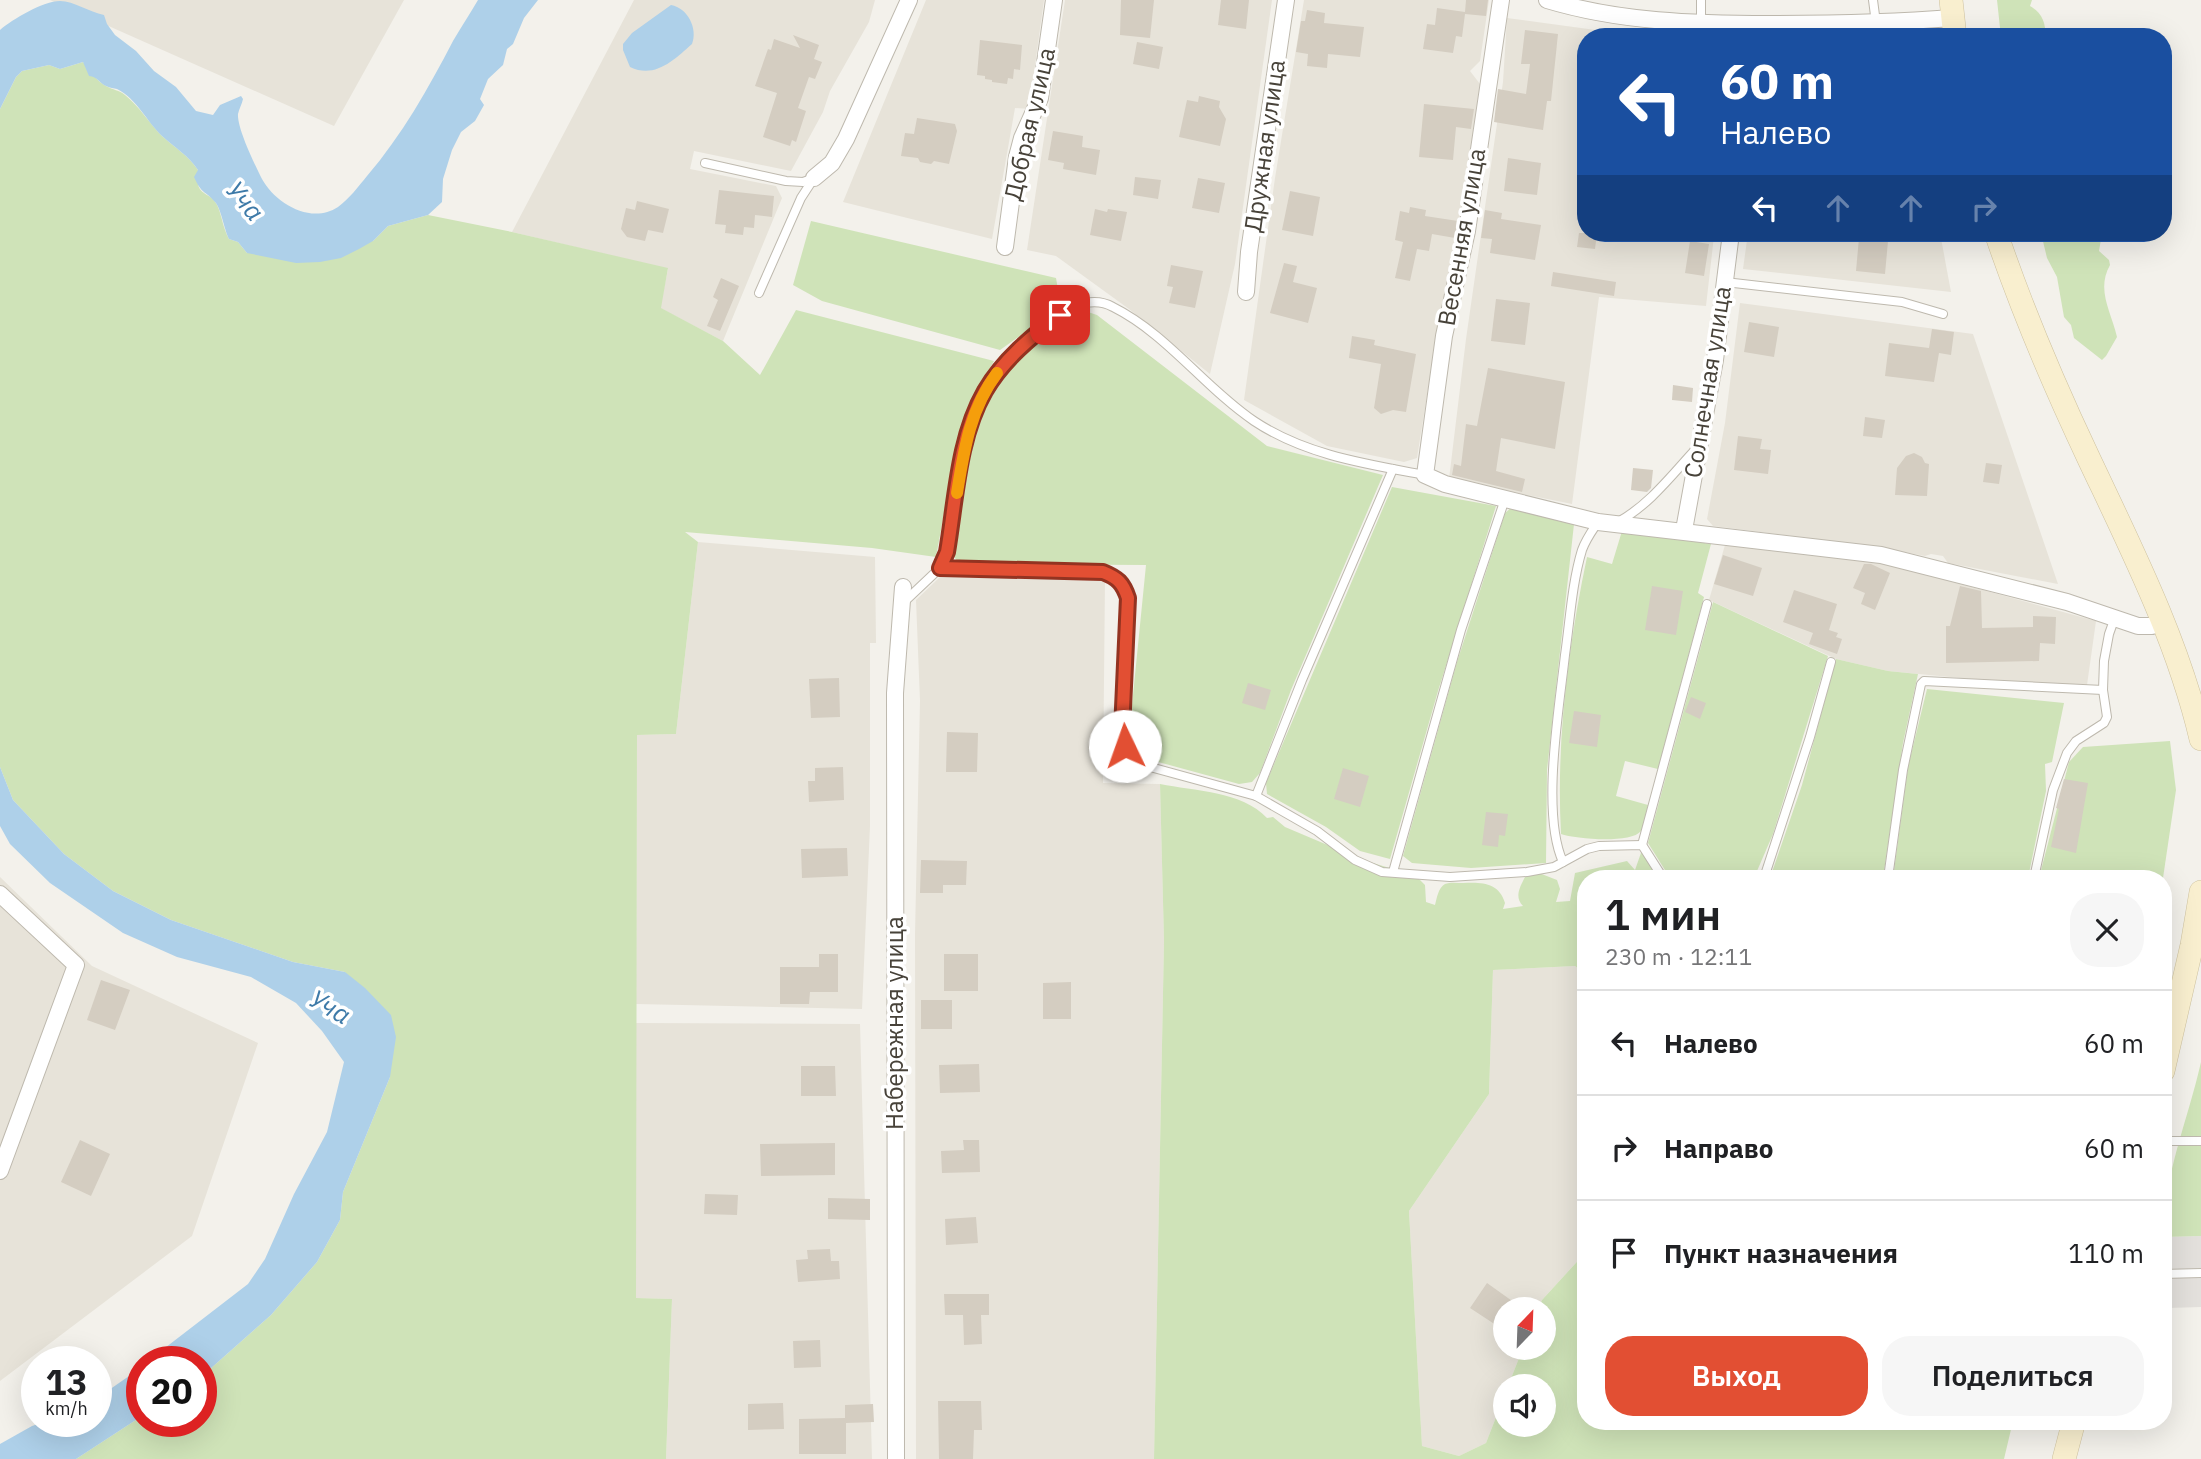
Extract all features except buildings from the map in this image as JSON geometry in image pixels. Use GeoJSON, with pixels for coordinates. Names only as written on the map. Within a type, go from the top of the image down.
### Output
{"type":"FeatureCollection","features":[{"type":"Feature","properties":{"kind":"main road"},"geometry":{"type":"LineString","coordinates":[[1999,242],[2045,362],[2163,622],[2192,699],[2201,739]]}},
{"type":"Feature","properties":{"kind":"main road"},"geometry":{"type":"LineString","coordinates":[[2172,1020],[2192,945],[2201,892]]}},
{"type":"Feature","properties":{"kind":"main road"},"geometry":{"type":"LineString","coordinates":[[2064,1459],[2072,1430]]}},
{"type":"Feature","properties":{"kind":"street"},"geometry":{"type":"LineString","coordinates":[[814,178],[832,163],[846,139],[909,0]]}},
{"type":"Feature","properties":{"kind":"street","name":"Добрая улица"},"geometry":{"type":"LineString","coordinates":[[1005,247],[1017,157],[1022,138],[1040,98],[1054,0]]}},
{"type":"Feature","properties":{"kind":"street","name":"Дружная улица"},"geometry":{"type":"LineString","coordinates":[[1246,292],[1249,251],[1286,0]]}},
{"type":"Feature","properties":{"kind":"street","name":"Весенняя улица"},"geometry":{"type":"LineString","coordinates":[[1425,475],[1444,336],[1467,231],[1501,0]]}},
{"type":"Feature","properties":{"kind":"street"},"geometry":{"type":"LineString","coordinates":[[1547,0],[1601,13],[1673,23],[1701,23],[1739,28]]}},
{"type":"Feature","properties":{"kind":"street"},"geometry":{"type":"LineString","coordinates":[[1789,28],[1953,18]]}},
{"type":"Feature","properties":{"kind":"street","name":"Солнечная улица"},"geometry":{"type":"LineString","coordinates":[[1684,530],[1706,416],[1730,242]]}},
{"type":"Feature","properties":{"kind":"street"},"geometry":{"type":"LineString","coordinates":[[1425,475],[1445,484],[1598,522],[1881,555],[2067,602],[2138,626],[2152,626],[2163,622]]}},
{"type":"Feature","properties":{"kind":"street","name":"Набережная улица"},"geometry":{"type":"LineString","coordinates":[[896,1459],[895,693],[902,595]]}},
{"type":"Feature","properties":{"kind":"street"},"geometry":{"type":"LineString","coordinates":[[0,894],[76,965],[0,1171]]}},
{"type":"Feature","properties":{"kind":"lane"},"geometry":{"type":"LineString","coordinates":[[1701,23],[1702,0]]}},
{"type":"Feature","properties":{"kind":"lane"},"geometry":{"type":"LineString","coordinates":[[1873,0],[1876,23]]}},
{"type":"Feature","properties":{"kind":"lane"},"geometry":{"type":"LineString","coordinates":[[705,163],[786,181],[803,182],[814,178]]}},
{"type":"Feature","properties":{"kind":"lane"},"geometry":{"type":"LineString","coordinates":[[759,293],[801,198],[814,178]]}},
{"type":"Feature","properties":{"kind":"lane"},"geometry":{"type":"LineString","coordinates":[[1725,282],[1902,302],[1943,314]]}},
{"type":"Feature","properties":{"kind":"lane"},"geometry":{"type":"LineString","coordinates":[[902,595],[940,568],[947,552],[968,431],[985,391],[1013,354],[1041,328],[1083,303],[1104,304],[1121,312],[1149,331],[1253,420],[1284,438],[1349,460],[1425,475]]}},
{"type":"Feature","properties":{"kind":"lane"},"geometry":{"type":"LineString","coordinates":[[1616,524],[1632,515],[1651,498],[1698,447]]}},
{"type":"Feature","properties":{"kind":"lane"},"geometry":{"type":"LineString","coordinates":[[1256,796],[1393,469]]}},
{"type":"Feature","properties":{"kind":"lane"},"geometry":{"type":"LineString","coordinates":[[1393,872],[1461,630],[1505,499]]}},
{"type":"Feature","properties":{"kind":"lane"},"geometry":{"type":"LineString","coordinates":[[1563,862],[1554,836],[1553,795],[1558,714],[1578,568],[1588,536],[1598,522]]}},
{"type":"Feature","properties":{"kind":"lane"},"geometry":{"type":"LineString","coordinates":[[940,568],[1103,572],[1117,578],[1124,585],[1128,598],[1122,730],[1125,746],[1132,757],[1139,764],[1256,796],[1317,831],[1355,860],[1382,872],[1450,877],[1527,872],[1554,867],[1587,849],[1599,846],[1642,845]]}},
{"type":"Feature","properties":{"kind":"lane"},"geometry":{"type":"LineString","coordinates":[[1658,870],[1642,845],[1707,604]]}},
{"type":"Feature","properties":{"kind":"lane"},"geometry":{"type":"LineString","coordinates":[[2036,870],[2053,790],[2067,753],[2076,741],[2104,723],[2107,717],[2103,690],[2104,661],[2114,620]]}},
{"type":"Feature","properties":{"kind":"lane"},"geometry":{"type":"LineString","coordinates":[[1767,870],[1810,737],[1831,662]]}},
{"type":"Feature","properties":{"kind":"lane"},"geometry":{"type":"LineString","coordinates":[[1889,870],[1903,770],[1921,684],[1924,681],[2103,690]]}},
{"type":"Feature","properties":{"kind":"lane"},"geometry":{"type":"LineString","coordinates":[[2172,1141],[2201,1141]]}},
{"type":"Feature","properties":{"kind":"lane"},"geometry":{"type":"LineString","coordinates":[[2172,1274],[2201,1273]]}},
{"type":"Feature","properties":{"kind":"shaded area"},"geometry":{"type":"Polygon","coordinates":[[[50,0],[404,0],[334,126],[50,0]]]}},
{"type":"Feature","properties":{"kind":"shaded area"},"geometry":{"type":"Polygon","coordinates":[[[634,0],[875,0],[869,22],[830,91],[823,112],[791,171],[694,151],[690,169],[776,186],[782,198],[723,341],[660,308],[668,269],[512,232],[634,0]]]}},
{"type":"Feature","properties":{"kind":"shaded area"},"geometry":{"type":"Polygon","coordinates":[[[926,0],[1044,0],[1029,109],[1015,108],[992,239],[843,202],[926,0]]]}},
{"type":"Feature","properties":{"kind":"shaded area"},"geometry":{"type":"Polygon","coordinates":[[[1065,0],[1272,0],[1235,264],[1210,374],[1129,309],[1056,256],[1027,250],[1065,0]]]}},
{"type":"Feature","properties":{"kind":"shaded area"},"geometry":{"type":"Polygon","coordinates":[[[1304,0],[1489,0],[1480,61],[1470,71],[1480,84],[1452,275],[1442,301],[1417,458],[1404,462],[1327,446],[1244,400],[1275,178],[1304,0]]]}},
{"type":"Feature","properties":{"kind":"shaded area"},"geometry":{"type":"Polygon","coordinates":[[[1507,18],[1581,28],[1577,28],[1577,242],[1713,242],[1706,306],[1599,297],[1572,504],[1449,479],[1503,82],[1507,18]]]}},
{"type":"Feature","properties":{"kind":"shaded area"},"geometry":{"type":"Polygon","coordinates":[[[1747,242],[1942,242],[1951,292],[1743,269],[1747,242]]]}},
{"type":"Feature","properties":{"kind":"shaded area"},"geometry":{"type":"Polygon","coordinates":[[[1740,303],[1973,334],[2058,584],[1948,563],[1943,556],[1925,556],[1873,546],[1713,526],[1707,519],[1725,423],[1740,303]]]}},
{"type":"Feature","properties":{"kind":"shaded area"},"geometry":{"type":"Polygon","coordinates":[[[698,542],[875,557],[876,643],[870,643],[870,826],[862,1009],[636,1004],[637,735],[676,734],[698,542]]]}},
{"type":"Feature","properties":{"kind":"shaded area"},"geometry":{"type":"Polygon","coordinates":[[[1725,545],[1884,563],[2096,621],[2087,685],[1981,680],[1888,671],[1836,659],[1709,600],[1725,545]]]}},
{"type":"Feature","properties":{"kind":"shaded area"},"geometry":{"type":"Polygon","coordinates":[[[940,577],[1105,579],[1103,783],[1160,784],[1164,941],[1154,1459],[916,1459],[915,935],[920,701],[916,600],[940,577]]]}},
{"type":"Feature","properties":{"kind":"shaded area"},"geometry":{"type":"Polygon","coordinates":[[[0,877],[92,966],[258,1043],[192,1236],[46,1346],[21,1346],[21,1365],[0,1381],[0,877]]]}},
{"type":"Feature","properties":{"kind":"shaded area"},"geometry":{"type":"Polygon","coordinates":[[[1575,966],[1577,1262],[1545,1297],[1493,1297],[1493,1360],[1518,1360],[1513,1374],[1493,1374],[1493,1425],[1486,1443],[1459,1456],[1422,1446],[1409,1211],[1489,1094],[1493,970],[1575,966]]]}},
{"type":"Feature","properties":{"kind":"shaded area"},"geometry":{"type":"Polygon","coordinates":[[[636,1023],[860,1024],[872,1459],[666,1459],[672,1299],[636,1298],[636,1023]]]}},
{"type":"Feature","properties":{"kind":"shaded area"},"geometry":{"type":"Polygon","coordinates":[[[2201,1236],[2201,1307],[2172,1308],[2172,1237],[2201,1236]]]}},
{"type":"Feature","properties":{"kind":"green space"},"geometry":{"type":"Polygon","coordinates":[[[1997,0],[2032,0],[2030,6],[2038,12],[2045,28],[2000,28],[1997,0]]]}},
{"type":"Feature","properties":{"kind":"green space"},"geometry":{"type":"Polygon","coordinates":[[[83,62],[99,82],[123,93],[198,170],[198,186],[215,201],[229,239],[238,242],[247,253],[373,241],[388,226],[428,215],[668,268],[661,308],[723,341],[760,375],[796,310],[994,361],[970,404],[958,437],[936,557],[872,548],[685,532],[698,542],[676,734],[637,735],[636,1298],[672,1299],[666,1459],[76,1459],[126,1426],[126,1437],[217,1437],[217,1363],[271,1315],[317,1262],[340,1220],[343,1192],[390,1077],[345,972],[293,962],[171,920],[113,891],[64,854],[13,800],[0,767],[0,109],[16,77],[22,71],[49,65],[60,69],[83,62]]]}},
{"type":"Feature","properties":{"kind":"green space"},"geometry":{"type":"Polygon","coordinates":[[[811,221],[1056,278],[1061,307],[1000,350],[822,301],[793,285],[811,221]]]}},
{"type":"Feature","properties":{"kind":"green space"},"geometry":{"type":"Polygon","coordinates":[[[2043,242],[2100,242],[2099,251],[2109,260],[2110,265],[2104,292],[2117,337],[2102,360],[2074,338],[2071,325],[2064,317],[2057,277],[2047,258],[2043,242]]]}},
{"type":"Feature","properties":{"kind":"green space"},"geometry":{"type":"Polygon","coordinates":[[[1079,309],[1097,315],[1267,446],[1383,475],[1291,690],[1260,773],[1252,782],[1239,784],[1151,760],[1141,756],[1132,747],[1129,735],[1146,565],[959,564],[951,552],[967,463],[979,418],[988,398],[998,381],[1025,351],[1079,309]]]}},
{"type":"Feature","properties":{"kind":"green space"},"geometry":{"type":"Polygon","coordinates":[[[1392,487],[1496,506],[1438,691],[1390,859],[1360,851],[1326,827],[1267,794],[1266,783],[1392,487]]]}},
{"type":"Feature","properties":{"kind":"green space"},"geometry":{"type":"Polygon","coordinates":[[[1511,508],[1574,524],[1547,770],[1546,863],[1471,868],[1412,863],[1403,856],[1457,662],[1505,513],[1511,508]]]}},
{"type":"Feature","properties":{"kind":"green space"},"geometry":{"type":"Polygon","coordinates":[[[1622,531],[1711,544],[1698,593],[1704,597],[1658,769],[1625,761],[1616,796],[1648,805],[1641,831],[1626,838],[1578,837],[1561,834],[1560,764],[1569,660],[1587,557],[1612,564],[1622,531]]]}},
{"type":"Feature","properties":{"kind":"green space"},"geometry":{"type":"Polygon","coordinates":[[[1713,602],[1828,656],[1773,834],[1757,870],[1665,870],[1648,843],[1713,602]]]}},
{"type":"Feature","properties":{"kind":"green space"},"geometry":{"type":"Polygon","coordinates":[[[1836,659],[1888,671],[1918,674],[1903,743],[1884,870],[1773,870],[1802,785],[1836,659]]]}},
{"type":"Feature","properties":{"kind":"green space"},"geometry":{"type":"Polygon","coordinates":[[[1927,689],[2064,703],[2052,762],[2045,764],[2046,791],[2030,870],[1894,870],[1908,767],[1927,689]]]}},
{"type":"Feature","properties":{"kind":"green space"},"geometry":{"type":"Polygon","coordinates":[[[2170,741],[2176,790],[2164,870],[2041,870],[2069,762],[2083,747],[2170,741]]]}},
{"type":"Feature","properties":{"kind":"green space"},"geometry":{"type":"Polygon","coordinates":[[[1160,784],[1245,802],[1267,818],[1273,817],[1285,827],[1363,860],[1416,876],[1425,885],[1426,902],[1435,905],[1439,891],[1445,884],[1476,883],[1494,887],[1505,903],[1503,909],[1523,906],[1518,896],[1523,881],[1525,877],[1539,873],[1557,880],[1560,889],[1556,902],[1570,901],[1577,873],[1577,968],[1493,970],[1489,1094],[1409,1211],[1422,1446],[1459,1456],[1486,1443],[1493,1425],[1493,1437],[1556,1437],[1556,1374],[1513,1374],[1518,1360],[1556,1360],[1556,1297],[1545,1297],[1577,1262],[1577,1430],[2011,1430],[2004,1459],[1154,1459],[1164,941],[1160,784]]]}},
{"type":"Feature","properties":{"kind":"green space"},"geometry":{"type":"Polygon","coordinates":[[[1642,850],[1656,870],[1635,870],[1642,850]]]}},
{"type":"Feature","properties":{"kind":"green space"},"geometry":{"type":"Polygon","coordinates":[[[1627,861],[1635,870],[1588,870],[1627,861]]]}},
{"type":"Feature","properties":{"kind":"green space"},"geometry":{"type":"Polygon","coordinates":[[[2201,1062],[2201,1236],[2172,1237],[2172,1171],[2201,1062]]]}},
{"type":"Feature","properties":{"kind":"water","name":"Уча"},"geometry":{"type":"Polygon","coordinates":[[[478,0],[538,0],[524,18],[513,44],[507,49],[503,65],[488,79],[480,99],[484,105],[475,121],[461,132],[452,150],[443,179],[442,202],[428,215],[388,226],[373,241],[341,258],[296,263],[247,253],[238,242],[229,239],[217,205],[194,177],[198,170],[194,165],[162,136],[124,93],[89,76],[83,62],[60,69],[49,65],[22,71],[16,77],[0,109],[0,30],[37,7],[60,1],[71,3],[104,15],[115,35],[176,87],[196,111],[213,115],[220,105],[241,96],[243,99],[238,114],[240,128],[268,188],[295,209],[317,214],[328,212],[350,197],[392,144],[478,0]]]}},
{"type":"Feature","properties":{"kind":"water"},"geometry":{"type":"Polygon","coordinates":[[[671,5],[682,10],[690,20],[694,32],[692,44],[656,69],[648,71],[630,67],[623,44],[632,33],[671,5]]]}},
{"type":"Feature","properties":{"kind":"water","name":"Уча"},"geometry":{"type":"Polygon","coordinates":[[[0,767],[13,800],[64,854],[113,891],[171,920],[293,962],[345,972],[391,1015],[396,1037],[390,1077],[343,1192],[340,1220],[317,1262],[271,1315],[217,1363],[217,1346],[167,1346],[248,1284],[265,1259],[294,1194],[327,1132],[344,1062],[322,1031],[296,1003],[251,977],[177,957],[123,933],[50,883],[10,844],[0,826],[0,767]]]}},
{"type":"Feature","properties":{"kind":"water"},"geometry":{"type":"Polygon","coordinates":[[[126,1378],[126,1426],[112,1436],[112,1388],[126,1378]]]}},
{"type":"Feature","properties":{"kind":"water"},"geometry":{"type":"Polygon","coordinates":[[[21,1432],[21,1437],[110,1437],[76,1459],[0,1459],[0,1444],[21,1432]]]}},
{"type":"Feature","properties":{"kind":"slow traffic"},"geometry":{"type":"LineString","coordinates":[[957,493],[968,431],[975,411],[997,373]]}},
{"type":"Feature","properties":{"kind":"route"},"geometry":{"type":"LineString","coordinates":[[1060,315],[1041,328],[1013,354],[985,391],[975,411],[963,456],[947,552],[940,568],[1103,572],[1117,578],[1124,585],[1128,598],[1122,730],[1125,746]]}}]}
